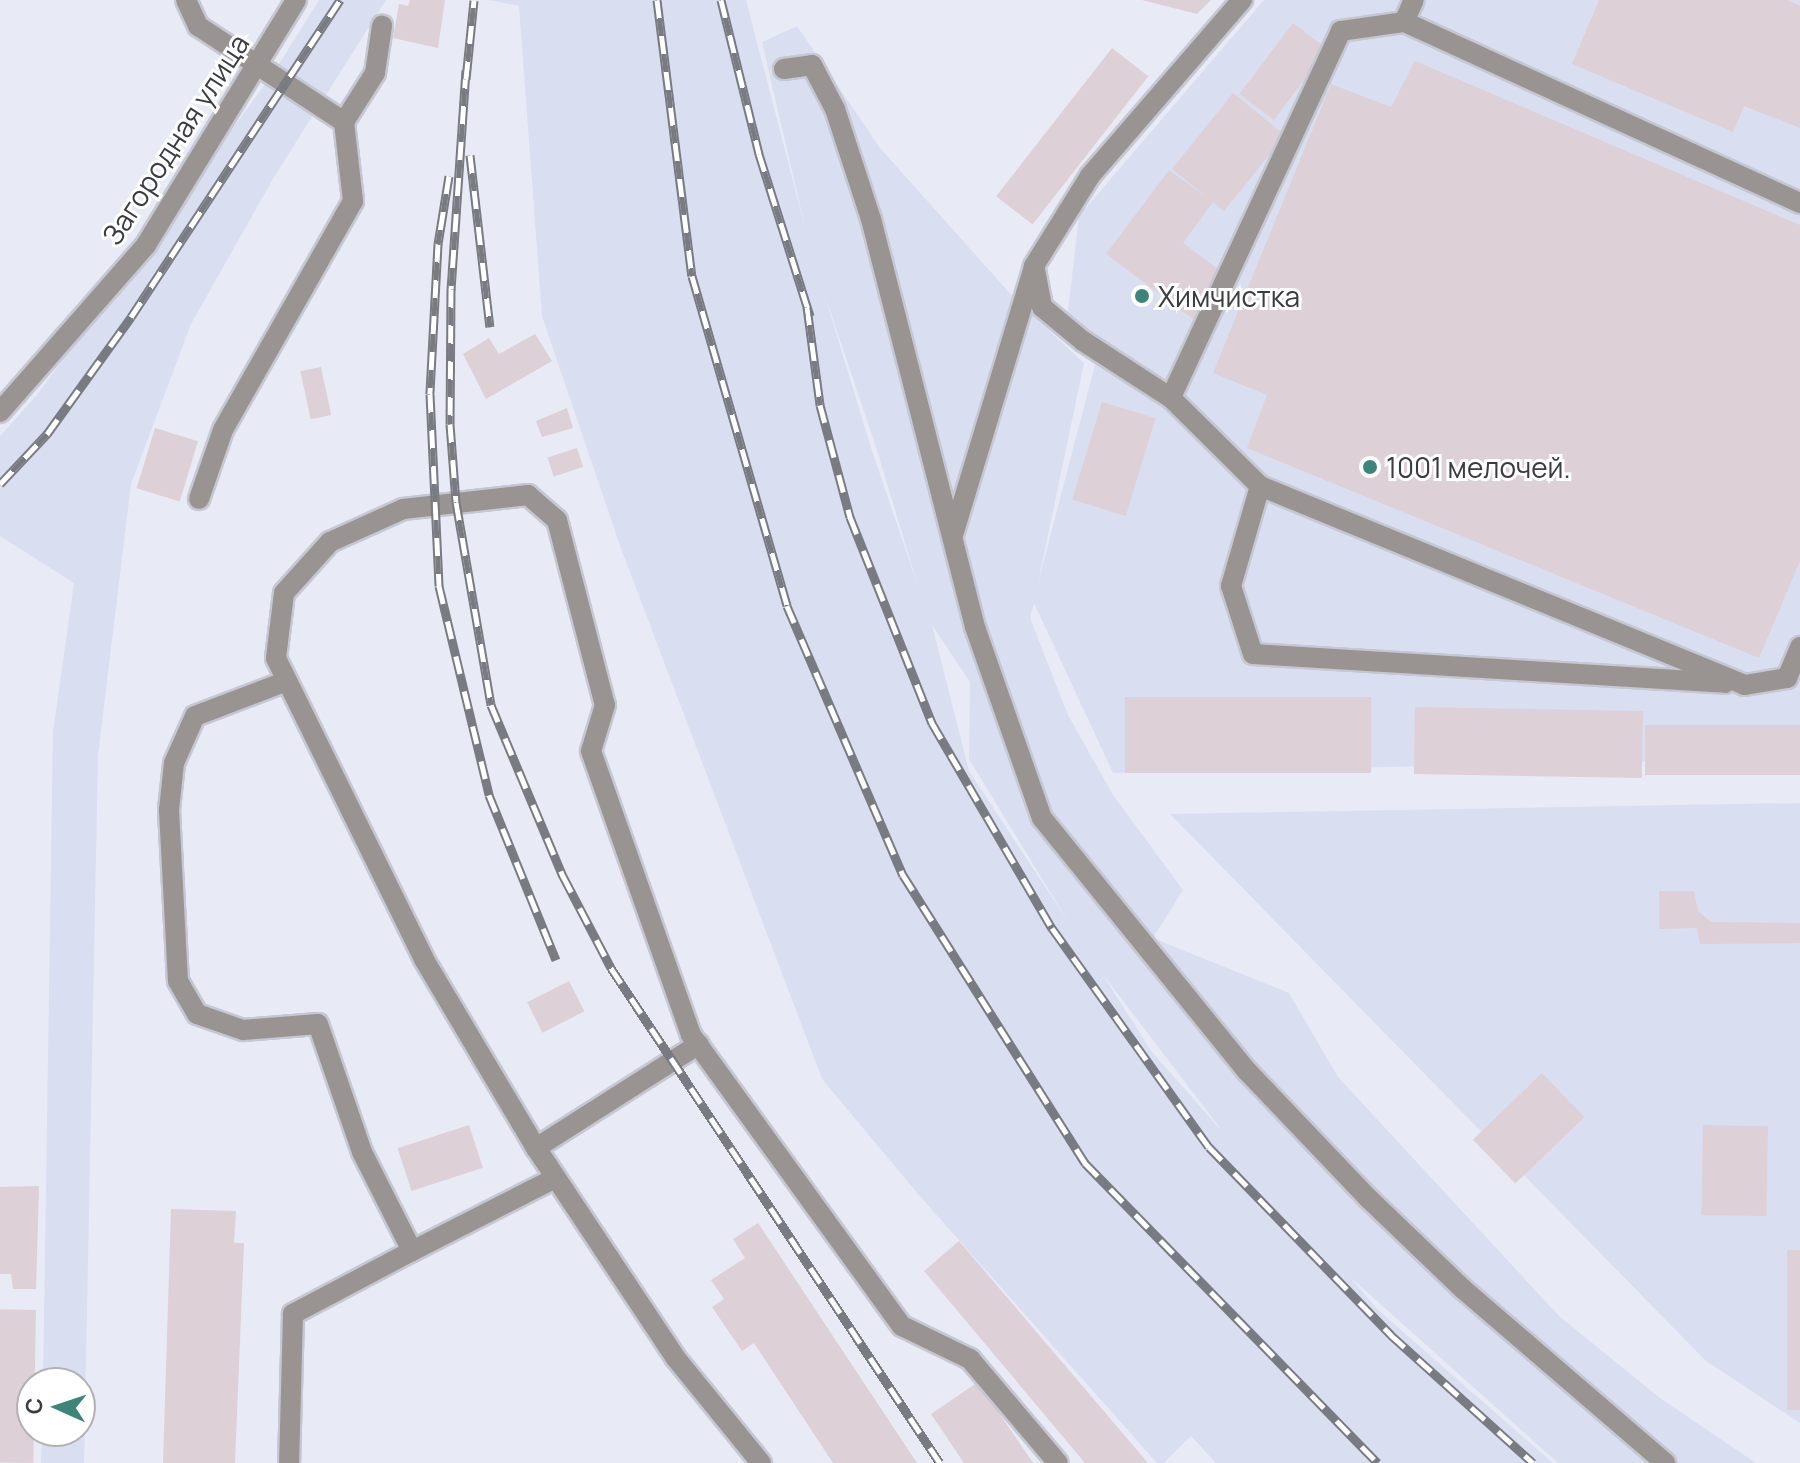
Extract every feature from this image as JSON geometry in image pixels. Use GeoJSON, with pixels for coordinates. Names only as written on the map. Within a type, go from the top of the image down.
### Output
{"type":"FeatureCollection","features":[{"type":"Feature","properties":{"kind":"street"},"geometry":{"type":"LineString","coordinates":[[186,0],[198,26],[226,47],[258,61],[344,122]]}},
{"type":"Feature","properties":{"kind":"street","name":"Загородная улица"},"geometry":{"type":"LineString","coordinates":[[0,412],[146,245],[296,0]]}},
{"type":"Feature","properties":{"kind":"street"},"geometry":{"type":"LineString","coordinates":[[953,537],[1034,266],[1090,176],[1242,0]]}},
{"type":"Feature","properties":{"kind":"street"},"geometry":{"type":"LineString","coordinates":[[1404,22],[1414,0]]}},
{"type":"Feature","properties":{"kind":"street"},"geometry":{"type":"LineString","coordinates":[[1171,398],[1341,31],[1404,22],[1800,203]]}},
{"type":"Feature","properties":{"kind":"street"},"geometry":{"type":"LineString","coordinates":[[199,499],[223,430],[353,201],[344,122],[375,73],[382,26]]}},
{"type":"Feature","properties":{"kind":"street"},"geometry":{"type":"LineString","coordinates":[[784,69],[812,65],[835,109],[871,219],[975,627],[1042,818],[1247,1071],[1368,1198],[1463,1289],[1665,1463]]}},
{"type":"Feature","properties":{"kind":"street"},"geometry":{"type":"LineString","coordinates":[[1034,266],[1042,307],[1083,341],[1171,398],[1260,486],[1745,685]]}},
{"type":"Feature","properties":{"kind":"street"},"geometry":{"type":"LineString","coordinates":[[1260,486],[1231,586],[1253,654],[1745,685],[1787,678],[1800,647]]}},
{"type":"Feature","properties":{"kind":"street"},"geometry":{"type":"LineString","coordinates":[[761,1463],[675,1357],[536,1148],[424,959],[276,658],[284,593],[330,542],[403,509],[528,495],[557,520],[605,705],[591,751],[699,1044],[902,1326],[970,1359],[1058,1463]]}},
{"type":"Feature","properties":{"kind":"street"},"geometry":{"type":"LineString","coordinates":[[287,681],[195,716],[174,763],[169,810],[178,981],[197,1014],[243,1030],[318,1024],[362,1152],[412,1251]]}},
{"type":"Feature","properties":{"kind":"street"},"geometry":{"type":"LineString","coordinates":[[536,1148],[699,1044]]}},
{"type":"Feature","properties":{"kind":"street"},"geometry":{"type":"LineString","coordinates":[[289,1463],[293,1314],[555,1178]]}},
{"type":"Feature","properties":{"kind":"shaded area"},"geometry":{"type":"Polygon","coordinates":[[[319,0],[386,0],[274,177],[191,324],[131,484],[98,755],[86,1367],[43,1367],[53,732],[74,583],[0,536],[0,436],[36,396],[274,72],[319,0]]]}},
{"type":"Feature","properties":{"kind":"shaded area"},"geometry":{"type":"Polygon","coordinates":[[[489,0],[746,0],[806,231],[762,42],[797,26],[880,148],[1015,299],[1084,363],[1038,583],[1096,361],[1067,319],[1079,216],[1264,0],[1800,0],[1800,758],[1113,773],[1034,603],[1030,618],[1068,715],[1113,795],[1183,890],[1153,938],[1289,993],[1338,1077],[1559,1316],[1660,1398],[1756,1463],[1558,1463],[1349,1276],[1377,1309],[1553,1463],[1216,1463],[1191,1436],[1164,1463],[1157,1463],[918,1194],[822,1079],[619,543],[542,316],[519,6],[489,0]],[[824,293],[871,448],[918,586],[876,447],[824,293]],[[932,625],[969,771],[1069,923],[969,759],[970,682],[932,625]],[[1101,972],[1152,1052],[1220,1129],[1101,972]]]}},
{"type":"Feature","properties":{"kind":"shaded area"},"geometry":{"type":"Polygon","coordinates":[[[1800,803],[1800,1423],[1706,1361],[1170,814],[1800,803]]]}},
{"type":"Feature","properties":{"kind":"shaded area"},"geometry":{"type":"Polygon","coordinates":[[[42,1447],[84,1447],[84,1463],[41,1463],[42,1447]]]}},
{"type":"Feature","properties":{"kind":"building"},"geometry":{"type":"Polygon","coordinates":[[[410,0],[445,0],[438,48],[393,38],[399,4],[408,6],[410,0]]]}},
{"type":"Feature","properties":{"kind":"building"},"geometry":{"type":"Polygon","coordinates":[[[1142,0],[1211,0],[1197,14],[1142,0]]]}},
{"type":"Feature","properties":{"kind":"building"},"geometry":{"type":"Polygon","coordinates":[[[1599,0],[1787,0],[1800,6],[1800,128],[1744,106],[1733,132],[1572,64],[1599,0]]]}},
{"type":"Feature","properties":{"kind":"building"},"geometry":{"type":"Polygon","coordinates":[[[1293,23],[1327,49],[1274,120],[1239,94],[1293,23]]]}},
{"type":"Feature","properties":{"kind":"building"},"geometry":{"type":"Polygon","coordinates":[[[1112,48],[1148,76],[1033,224],[996,196],[1112,48]]]}},
{"type":"Feature","properties":{"kind":"building"},"geometry":{"type":"Polygon","coordinates":[[[1415,61],[1800,225],[1800,561],[1759,658],[1247,448],[1267,395],[1213,373],[1331,84],[1391,107],[1415,61]]]}},
{"type":"Feature","properties":{"kind":"building"},"geometry":{"type":"Polygon","coordinates":[[[1233,93],[1285,135],[1224,211],[1213,202],[1183,243],[1226,275],[1193,319],[1106,254],[1169,170],[1209,199],[1172,169],[1233,93]]]}},
{"type":"Feature","properties":{"kind":"building"},"geometry":{"type":"Polygon","coordinates":[[[535,334],[552,361],[486,399],[463,354],[489,338],[499,354],[535,334]]]}},
{"type":"Feature","properties":{"kind":"building"},"geometry":{"type":"Polygon","coordinates":[[[321,367],[331,415],[311,419],[300,371],[321,367]]]}},
{"type":"Feature","properties":{"kind":"building"},"geometry":{"type":"Polygon","coordinates":[[[1102,402],[1156,418],[1126,516],[1072,500],[1102,402]]]}},
{"type":"Feature","properties":{"kind":"building"},"geometry":{"type":"Polygon","coordinates":[[[567,408],[573,428],[542,437],[536,421],[567,408]]]}},
{"type":"Feature","properties":{"kind":"building"},"geometry":{"type":"Polygon","coordinates":[[[155,428],[198,441],[180,501],[137,488],[155,428]]]}},
{"type":"Feature","properties":{"kind":"building"},"geometry":{"type":"Polygon","coordinates":[[[577,448],[583,467],[554,477],[548,458],[577,448]]]}},
{"type":"Feature","properties":{"kind":"building"},"geometry":{"type":"Polygon","coordinates":[[[1125,697],[1371,697],[1371,773],[1125,773],[1125,697]]]}},
{"type":"Feature","properties":{"kind":"building"},"geometry":{"type":"Polygon","coordinates":[[[1415,707],[1643,711],[1642,778],[1414,774],[1415,707]]]}},
{"type":"Feature","properties":{"kind":"building"},"geometry":{"type":"Polygon","coordinates":[[[1645,725],[1800,725],[1800,775],[1645,775],[1645,725]]]}},
{"type":"Feature","properties":{"kind":"building"},"geometry":{"type":"Polygon","coordinates":[[[1659,891],[1694,891],[1698,911],[1711,922],[1800,923],[1800,943],[1700,944],[1697,928],[1659,929],[1659,891]]]}},
{"type":"Feature","properties":{"kind":"building"},"geometry":{"type":"Polygon","coordinates":[[[569,981],[584,1011],[543,1033],[527,1002],[569,981]]]}},
{"type":"Feature","properties":{"kind":"building"},"geometry":{"type":"Polygon","coordinates":[[[1542,1073],[1584,1117],[1515,1184],[1473,1140],[1542,1073]]]}},
{"type":"Feature","properties":{"kind":"building"},"geometry":{"type":"Polygon","coordinates":[[[469,1125],[483,1168],[412,1191],[398,1148],[469,1125]]]}},
{"type":"Feature","properties":{"kind":"building"},"geometry":{"type":"Polygon","coordinates":[[[1703,1125],[1768,1126],[1766,1216],[1701,1215],[1703,1125]]]}},
{"type":"Feature","properties":{"kind":"building"},"geometry":{"type":"Polygon","coordinates":[[[39,1186],[36,1289],[13,1289],[11,1274],[0,1274],[0,1187],[39,1186]]]}},
{"type":"Feature","properties":{"kind":"building"},"geometry":{"type":"Polygon","coordinates":[[[171,1209],[236,1211],[234,1243],[244,1243],[235,1463],[163,1463],[171,1209]]]}},
{"type":"Feature","properties":{"kind":"building"},"geometry":{"type":"Polygon","coordinates":[[[758,1223],[917,1463],[833,1463],[754,1343],[742,1351],[712,1307],[724,1299],[711,1280],[745,1258],[733,1239],[758,1223]]]}},
{"type":"Feature","properties":{"kind":"building"},"geometry":{"type":"Polygon","coordinates":[[[959,1241],[1148,1463],[1085,1463],[924,1271],[959,1241]]]}},
{"type":"Feature","properties":{"kind":"building"},"geometry":{"type":"Polygon","coordinates":[[[1787,1250],[1800,1250],[1800,1410],[1787,1410],[1787,1250]]]}},
{"type":"Feature","properties":{"kind":"building"},"geometry":{"type":"Polygon","coordinates":[[[0,1309],[36,1310],[35,1367],[16,1367],[16,1447],[34,1447],[33,1463],[0,1462],[0,1309]]]}},
{"type":"Feature","properties":{"kind":"building"},"geometry":{"type":"Polygon","coordinates":[[[978,1382],[1033,1463],[964,1463],[931,1414],[978,1382]]]}},
{"type":"Feature","properties":{"kind":"railway"},"geometry":{"type":"LineString","coordinates":[[0,484],[47,434],[131,317],[340,0]]}},
{"type":"Feature","properties":{"kind":"railway"},"geometry":{"type":"LineString","coordinates":[[466,79],[474,0]]}},
{"type":"Feature","properties":{"kind":"railway"},"geometry":{"type":"LineString","coordinates":[[657,0],[692,276],[787,606],[903,875],[1085,1163],[1378,1463]]}},
{"type":"Feature","properties":{"kind":"railway"},"geometry":{"type":"LineString","coordinates":[[721,0],[759,154],[810,316]]}},
{"type":"Feature","properties":{"kind":"railway"},"geometry":{"type":"LineString","coordinates":[[466,70],[451,289],[450,424],[456,502],[491,705],[563,876],[611,968],[940,1463]]}},
{"type":"Feature","properties":{"kind":"railway"},"geometry":{"type":"LineString","coordinates":[[470,155],[490,327]]}},
{"type":"Feature","properties":{"kind":"railway"},"geometry":{"type":"LineString","coordinates":[[449,176],[438,244],[430,394],[439,586],[489,795],[556,960]]}},
{"type":"Feature","properties":{"kind":"railway"},"geometry":{"type":"LineString","coordinates":[[807,307],[820,405],[850,517],[932,723],[1052,928],[1209,1147],[1391,1335],[1533,1463]]}},
{"type":"Feature","properties":{"kind":"place","name":"Химчистка"},"geometry":{"type":"Point","coordinates":[1142,296]}},
{"type":"Feature","properties":{"kind":"place","name":"1001 мелочей."},"geometry":{"type":"Point","coordinates":[1370,467]}}]}
